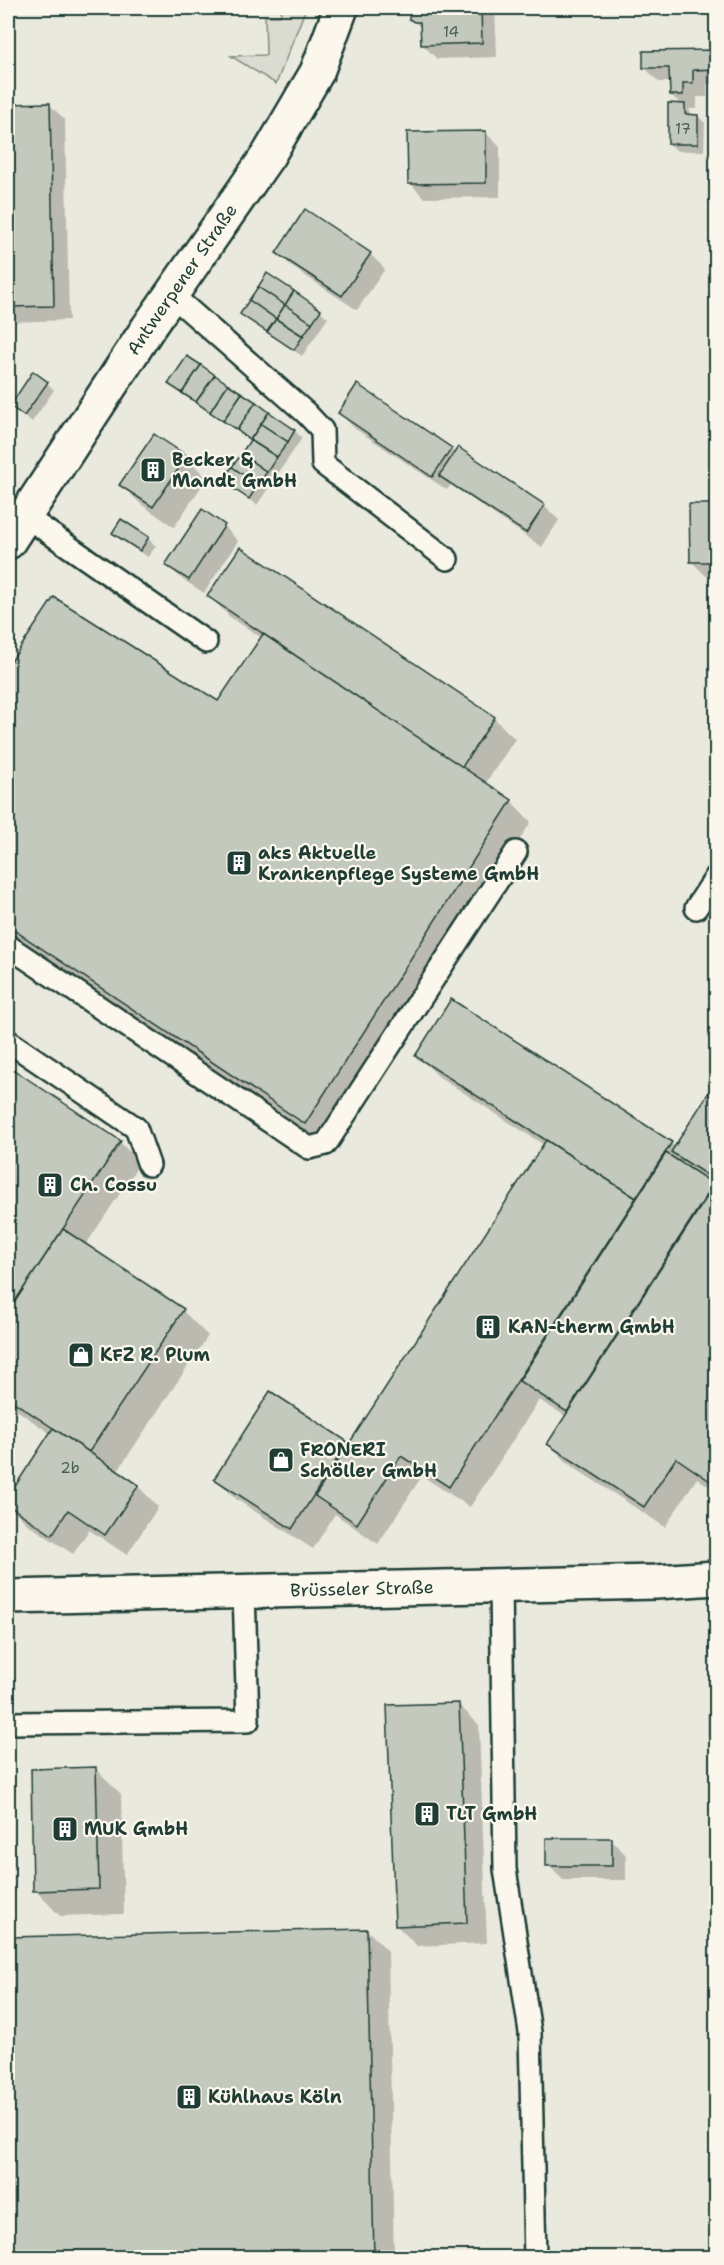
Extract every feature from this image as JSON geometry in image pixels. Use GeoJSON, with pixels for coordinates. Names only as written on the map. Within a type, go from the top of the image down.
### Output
{"type":"FeatureCollection","features":[{"type":"Feature","properties":{"kind":"street","name":"Antwerpener Straße"},"geometry":{"type":"LineString","coordinates":[[16,529],[148,327],[281,133],[317,72],[341,8]]}},
{"type":"Feature","properties":{"kind":"street","name":"Brüsseler Straße"},"geometry":{"type":"LineString","coordinates":[[8,1597],[656,1582],[717,1578]]}},
{"type":"Feature","properties":{"kind":"lane"},"geometry":{"type":"LineString","coordinates":[[172,295],[306,413],[322,430],[323,464],[447,559]]}},
{"type":"Feature","properties":{"kind":"lane"},"geometry":{"type":"LineString","coordinates":[[16,529],[206,642]]}},
{"type":"Feature","properties":{"kind":"lane"},"geometry":{"type":"LineString","coordinates":[[8,946],[309,1148],[326,1144],[516,852]]}},
{"type":"Feature","properties":{"kind":"lane"},"geometry":{"type":"LineString","coordinates":[[696,908],[717,877]]}},
{"type":"Feature","properties":{"kind":"lane"},"geometry":{"type":"LineString","coordinates":[[8,1041],[136,1128],[149,1165]]}},
{"type":"Feature","properties":{"kind":"lane"},"geometry":{"type":"LineString","coordinates":[[501,1585],[505,1869],[530,2032],[535,2258]]}},
{"type":"Feature","properties":{"kind":"lane"},"geometry":{"type":"LineString","coordinates":[[8,1723],[248,1721],[244,1591]]}},
{"type":"Feature","properties":{"kind":"shaded area"},"geometry":{"type":"Polygon","coordinates":[[[8,8],[716,8],[716,2257],[8,2257],[8,8]]]}},
{"type":"Feature","properties":{"kind":"shaded area"},"geometry":{"type":"Polygon","coordinates":[[[282,8],[306,8],[276,84],[231,56],[266,55],[265,16],[280,16],[282,8]]]}},
{"type":"Feature","properties":{"kind":"building"},"geometry":{"type":"Polygon","coordinates":[[[409,8],[481,8],[482,43],[421,45],[420,22],[409,19],[409,8]]]}},
{"type":"Feature","properties":{"kind":"building"},"geometry":{"type":"Polygon","coordinates":[[[716,50],[716,69],[693,70],[693,83],[683,83],[683,95],[670,95],[669,68],[643,68],[643,51],[716,50]]]}},
{"type":"Feature","properties":{"kind":"building"},"geometry":{"type":"Polygon","coordinates":[[[50,103],[54,306],[8,307],[8,104],[50,103]]]}},
{"type":"Feature","properties":{"kind":"building"},"geometry":{"type":"Polygon","coordinates":[[[668,103],[685,104],[685,114],[698,115],[698,144],[668,144],[668,103]]]}},
{"type":"Feature","properties":{"kind":"building"},"geometry":{"type":"Polygon","coordinates":[[[486,131],[486,183],[408,184],[407,132],[486,131]]]}},
{"type":"Feature","properties":{"kind":"building"},"geometry":{"type":"Polygon","coordinates":[[[305,209],[371,253],[342,296],[276,253],[305,209]]]}},
{"type":"Feature","properties":{"kind":"building"},"geometry":{"type":"Polygon","coordinates":[[[267,273],[294,291],[285,305],[258,287],[267,273]]]}},
{"type":"Feature","properties":{"kind":"building"},"geometry":{"type":"Polygon","coordinates":[[[258,287],[285,305],[276,319],[249,300],[258,287]]]}},
{"type":"Feature","properties":{"kind":"building"},"geometry":{"type":"Polygon","coordinates":[[[294,291],[321,310],[312,323],[285,305],[294,291]]]}},
{"type":"Feature","properties":{"kind":"building"},"geometry":{"type":"Polygon","coordinates":[[[249,300],[276,319],[267,332],[240,314],[249,300]]]}},
{"type":"Feature","properties":{"kind":"building"},"geometry":{"type":"Polygon","coordinates":[[[285,305],[312,323],[303,336],[276,319],[285,305]]]}},
{"type":"Feature","properties":{"kind":"building"},"geometry":{"type":"Polygon","coordinates":[[[276,319],[303,336],[294,350],[267,332],[276,319]]]}},
{"type":"Feature","properties":{"kind":"building"},"geometry":{"type":"Polygon","coordinates":[[[187,356],[201,365],[182,393],[168,384],[187,356]]]}},
{"type":"Feature","properties":{"kind":"building"},"geometry":{"type":"Polygon","coordinates":[[[201,365],[215,375],[196,402],[182,393],[201,365]]]}},
{"type":"Feature","properties":{"kind":"building"},"geometry":{"type":"Polygon","coordinates":[[[33,371],[48,382],[24,416],[10,406],[33,371]]]}},
{"type":"Feature","properties":{"kind":"building"},"geometry":{"type":"Polygon","coordinates":[[[215,375],[228,384],[210,412],[196,402],[215,375]]]}},
{"type":"Feature","properties":{"kind":"building"},"geometry":{"type":"Polygon","coordinates":[[[228,384],[242,393],[223,421],[210,412],[228,384]]]}},
{"type":"Feature","properties":{"kind":"building"},"geometry":{"type":"Polygon","coordinates":[[[357,384],[452,448],[432,477],[338,413],[357,384]]]}},
{"type":"Feature","properties":{"kind":"building"},"geometry":{"type":"Polygon","coordinates":[[[242,393],[256,402],[237,430],[223,421],[242,393]]]}},
{"type":"Feature","properties":{"kind":"building"},"geometry":{"type":"Polygon","coordinates":[[[256,402],[269,412],[250,440],[237,430],[256,402]]]}},
{"type":"Feature","properties":{"kind":"building"},"geometry":{"type":"Polygon","coordinates":[[[269,412],[295,430],[288,442],[261,424],[269,412]]]}},
{"type":"Feature","properties":{"kind":"building"},"geometry":{"type":"Polygon","coordinates":[[[261,424],[288,442],[277,457],[250,440],[261,424]]]}},
{"type":"Feature","properties":{"kind":"building","name":"Becker & Mandt GmbH"},"geometry":{"type":"Polygon","coordinates":[[[154,434],[187,456],[153,507],[119,485],[154,434]]]}},
{"type":"Feature","properties":{"kind":"building"},"geometry":{"type":"Polygon","coordinates":[[[250,440],[277,457],[267,472],[241,454],[250,440]]]}},
{"type":"Feature","properties":{"kind":"building"},"geometry":{"type":"Polygon","coordinates":[[[458,447],[545,505],[526,533],[439,476],[458,447]]]}},
{"type":"Feature","properties":{"kind":"building"},"geometry":{"type":"Polygon","coordinates":[[[241,454],[267,472],[258,485],[232,467],[241,454]]]}},
{"type":"Feature","properties":{"kind":"building"},"geometry":{"type":"Polygon","coordinates":[[[232,467],[258,485],[249,499],[222,481],[232,467]]]}},
{"type":"Feature","properties":{"kind":"building"},"geometry":{"type":"Polygon","coordinates":[[[689,504],[716,504],[716,562],[690,562],[689,504]]]}},
{"type":"Feature","properties":{"kind":"building"},"geometry":{"type":"Polygon","coordinates":[[[202,509],[225,525],[189,580],[165,565],[202,509]]]}},
{"type":"Feature","properties":{"kind":"building"},"geometry":{"type":"Polygon","coordinates":[[[121,519],[149,537],[140,551],[112,533],[121,519]]]}},
{"type":"Feature","properties":{"kind":"building"},"geometry":{"type":"Polygon","coordinates":[[[240,547],[495,717],[462,767],[207,596],[240,547]]]}},
{"type":"Feature","properties":{"kind":"building","name":"aks Aktuelle Krankenpflege Systeme GmbH"},"geometry":{"type":"Polygon","coordinates":[[[54,597],[218,701],[263,634],[512,800],[305,1124],[8,926],[8,666],[54,597]]]}},
{"type":"Feature","properties":{"kind":"building"},"geometry":{"type":"Polygon","coordinates":[[[451,999],[672,1142],[636,1198],[415,1056],[451,999]]]}},
{"type":"Feature","properties":{"kind":"building","name":"Ch. Cossu"},"geometry":{"type":"Polygon","coordinates":[[[8,1066],[121,1141],[8,1312],[8,1066]]]}},
{"type":"Feature","properties":{"kind":"building"},"geometry":{"type":"Polygon","coordinates":[[[716,1081],[716,1181],[671,1152],[716,1081]]]}},
{"type":"Feature","properties":{"kind":"building","name":"KAN-therm GmbH"},"geometry":{"type":"Polygon","coordinates":[[[546,1140],[636,1198],[449,1487],[401,1456],[357,1524],[315,1496],[546,1140]]]}},
{"type":"Feature","properties":{"kind":"building"},"geometry":{"type":"Polygon","coordinates":[[[666,1153],[714,1184],[567,1412],[519,1381],[666,1153]]]}},
{"type":"Feature","properties":{"kind":"building"},"geometry":{"type":"Polygon","coordinates":[[[716,1183],[716,1485],[676,1458],[644,1507],[547,1444],[716,1183]]]}},
{"type":"Feature","properties":{"kind":"building","name":"KFZ R. Plum"},"geometry":{"type":"Polygon","coordinates":[[[63,1229],[184,1309],[89,1452],[8,1398],[8,1312],[63,1229]]]}},
{"type":"Feature","properties":{"kind":"building","name":"FRONERI Schöller GmbH"},"geometry":{"type":"Polygon","coordinates":[[[270,1391],[348,1442],[292,1529],[214,1479],[270,1391]]]}},
{"type":"Feature","properties":{"kind":"building"},"geometry":{"type":"Polygon","coordinates":[[[53,1428],[139,1485],[105,1535],[68,1510],[52,1535],[8,1505],[8,1497],[53,1428]]]}},
{"type":"Feature","properties":{"kind":"building"},"geometry":{"type":"Polygon","coordinates":[[[709,1681],[716,1681],[716,1737],[709,1737],[709,1681]]]}},
{"type":"Feature","properties":{"kind":"building","name":"TLT GmbH"},"geometry":{"type":"Polygon","coordinates":[[[459,1703],[467,1923],[395,1926],[387,1705],[459,1703]]]}},
{"type":"Feature","properties":{"kind":"building","name":"MUK GmbH"},"geometry":{"type":"Polygon","coordinates":[[[96,1767],[99,1889],[33,1891],[31,1769],[96,1767]]]}},
{"type":"Feature","properties":{"kind":"building"},"geometry":{"type":"Polygon","coordinates":[[[546,1838],[612,1838],[612,1866],[546,1866],[546,1838]]]}},
{"type":"Feature","properties":{"kind":"building","name":"Kühlhaus Köln"},"geometry":{"type":"Polygon","coordinates":[[[367,1929],[374,2258],[8,2258],[8,1937],[367,1929]]]}},
{"type":"Feature","properties":{"kind":"place","name":"Becker & Mandt GmbH"},"geometry":{"type":"Point","coordinates":[153,470]}},
{"type":"Feature","properties":{"kind":"place","name":"aks Aktuelle Krankenpflege Systeme GmbH"},"geometry":{"type":"Point","coordinates":[239,863]}},
{"type":"Feature","properties":{"kind":"place","name":"Ch. Cossu"},"geometry":{"type":"Point","coordinates":[50,1185]}},
{"type":"Feature","properties":{"kind":"place","name":"KAN-therm GmbH"},"geometry":{"type":"Point","coordinates":[488,1327]}},
{"type":"Feature","properties":{"kind":"place","name":"KFZ R. Plum"},"geometry":{"type":"Point","coordinates":[81,1355]}},
{"type":"Feature","properties":{"kind":"place","name":"FRONERI Schöller GmbH"},"geometry":{"type":"Point","coordinates":[281,1460]}},
{"type":"Feature","properties":{"kind":"place","name":"TLT GmbH"},"geometry":{"type":"Point","coordinates":[427,1814]}},
{"type":"Feature","properties":{"kind":"place","name":"MUK GmbH"},"geometry":{"type":"Point","coordinates":[65,1829]}},
{"type":"Feature","properties":{"kind":"place","name":"Kühlhaus Köln"},"geometry":{"type":"Point","coordinates":[189,2097]}}]}
